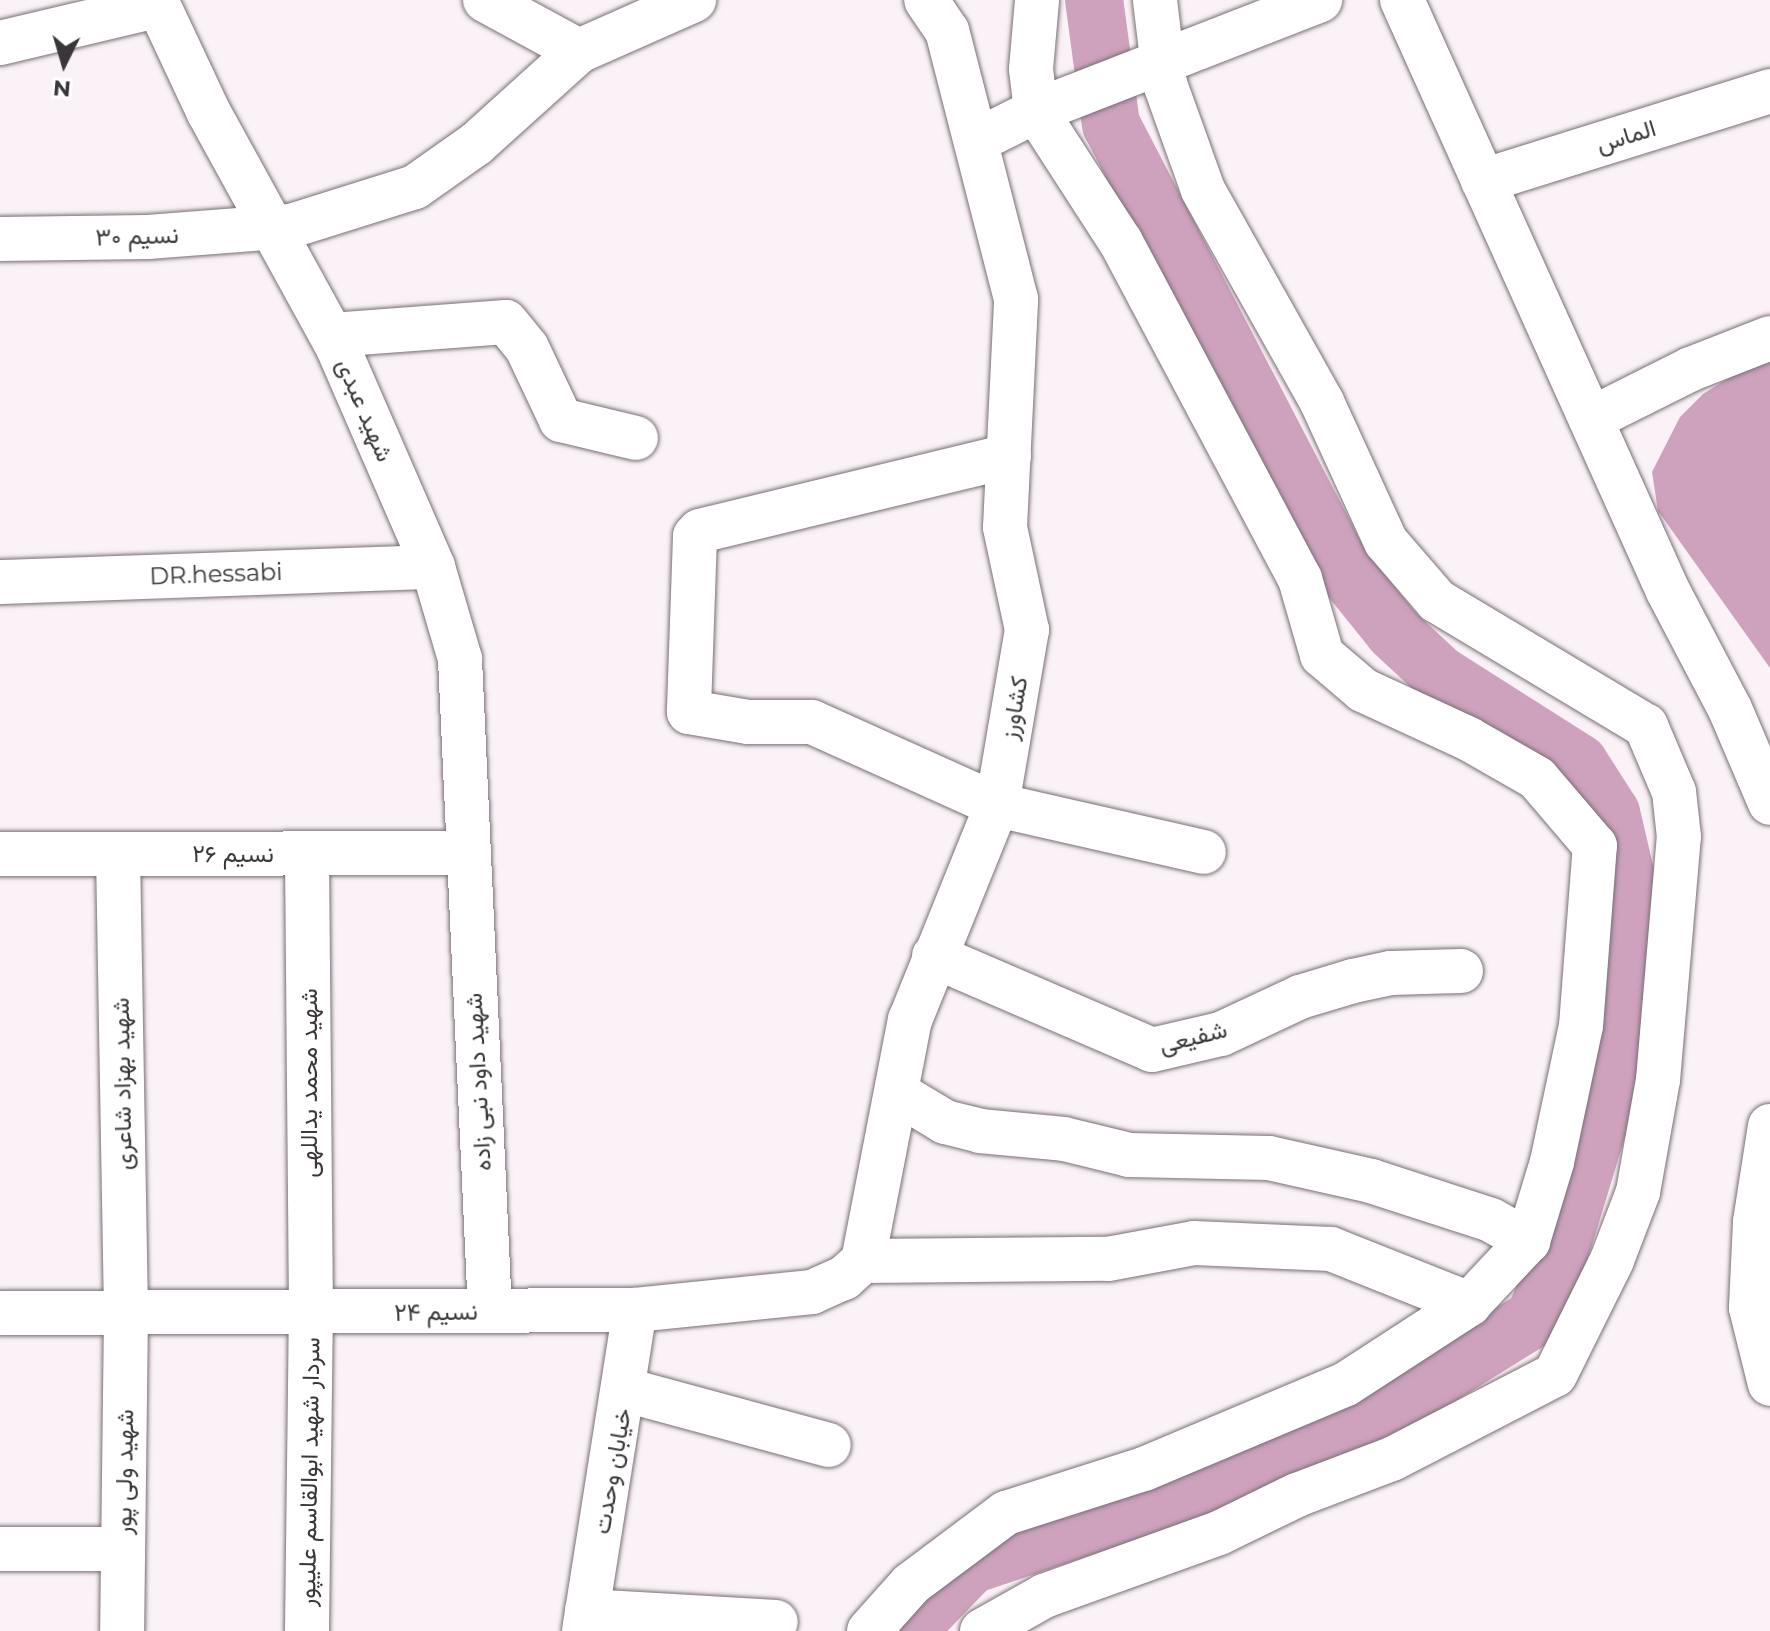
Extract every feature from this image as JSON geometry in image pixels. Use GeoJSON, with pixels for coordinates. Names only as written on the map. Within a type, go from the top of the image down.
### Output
{"type":"FeatureCollection","features":[{"type":"Feature","properties":{"kind":"street"},"geometry":{"type":"LineString","coordinates":[[485,0],[579,51]]}},
{"type":"Feature","properties":{"kind":"street","name":"کشاورز"},"geometry":{"type":"LineString","coordinates":[[863,1261],[910,1020],[997,805],[1027,630],[1005,527],[1016,299],[978,140],[947,31],[926,0]]}},
{"type":"Feature","properties":{"kind":"street"},"geometry":{"type":"LineString","coordinates":[[869,1631],[911,1584],[1006,1513],[1144,1469],[1346,1384],[1469,1304],[1528,1241],[1552,1162],[1581,1026],[1595,846],[1537,778],[1469,739],[1363,690],[1322,655],[1300,579],[1120,241],[1036,111],[1031,69],[1037,0]]}},
{"type":"Feature","properties":{"kind":"street"},"geometry":{"type":"LineString","coordinates":[[982,1631],[1044,1596],[1219,1533],[1297,1495],[1392,1459],[1555,1375],[1612,1260],[1638,1192],[1658,1080],[1679,837],[1674,792],[1646,726],[1437,601],[1386,542],[1322,402],[1203,190],[1162,62],[1155,0]]}},
{"type":"Feature","properties":{"kind":"street"},"geometry":{"type":"LineString","coordinates":[[978,140],[1036,111],[1320,0]]}},
{"type":"Feature","properties":{"kind":"street"},"geometry":{"type":"LineString","coordinates":[[1402,0],[1593,418],[1668,591],[1730,709],[1770,803]]}},
{"type":"Feature","properties":{"kind":"street"},"geometry":{"type":"LineString","coordinates":[[0,43],[156,3]]}},
{"type":"Feature","properties":{"kind":"street","name":"شهید عبدی"},"geometry":{"type":"LineString","coordinates":[[156,3],[332,335],[433,567],[460,659],[467,853]]}},
{"type":"Feature","properties":{"kind":"street","name":"نسیم ۳۰"},"geometry":{"type":"LineString","coordinates":[[0,239],[148,237],[273,228],[415,187],[476,144],[579,51],[672,4]]}},
{"type":"Feature","properties":{"kind":"street","name":"الماس"},"geometry":{"type":"LineString","coordinates":[[1483,181],[1770,91]]}},
{"type":"Feature","properties":{"kind":"street"},"geometry":{"type":"LineString","coordinates":[[332,335],[506,322],[527,348],[561,420],[636,438]]}},
{"type":"Feature","properties":{"kind":"street"},"geometry":{"type":"LineString","coordinates":[[1593,418],[1691,369],[1770,338]]}},
{"type":"Feature","properties":{"kind":"street"},"geometry":{"type":"LineString","coordinates":[[1009,456],[700,531],[695,536],[687,705],[699,717],[812,722],[997,805],[1204,852]]}},
{"type":"Feature","properties":{"kind":"street","name":"DR.hessabi"},"geometry":{"type":"LineString","coordinates":[[0,582],[433,567]]}},
{"type":"Feature","properties":{"kind":"street","name":"شهید محمد یداللهی"},"geometry":{"type":"LineString","coordinates":[[307,853],[311,1313]]}},
{"type":"Feature","properties":{"kind":"street","name":"نسیم ۲۶"},"geometry":{"type":"LineString","coordinates":[[0,854],[467,853]]}},
{"type":"Feature","properties":{"kind":"street","name":"شهید داود نبی زاده"},"geometry":{"type":"LineString","coordinates":[[467,853],[490,1311]]}},
{"type":"Feature","properties":{"kind":"street","name":"شهید بهزاد شاعری"},"geometry":{"type":"LineString","coordinates":[[118,854],[126,1313]]}},
{"type":"Feature","properties":{"kind":"street","name":"شفیعی"},"geometry":{"type":"LineString","coordinates":[[934,956],[1152,1050],[1221,1034],[1300,997],[1353,981],[1391,973],[1461,971]]}},
{"type":"Feature","properties":{"kind":"street"},"geometry":{"type":"LineString","coordinates":[[897,1093],[945,1122],[980,1131],[1064,1139],[1129,1155],[1269,1158],[1371,1181],[1491,1220],[1528,1241]]}},
{"type":"Feature","properties":{"kind":"street"},"geometry":{"type":"LineString","coordinates":[[1770,1126],[1755,1222],[1751,1308],[1770,1384]]}},
{"type":"Feature","properties":{"kind":"street"},"geometry":{"type":"LineString","coordinates":[[863,1261],[1108,1259],[1194,1243],[1331,1249],[1469,1304]]}},
{"type":"Feature","properties":{"kind":"street","name":"نسیم ۲۴"},"geometry":{"type":"LineString","coordinates":[[0,1313],[635,1310],[812,1292],[844,1278],[863,1261]]}},
{"type":"Feature","properties":{"kind":"street","name":"خیابان وحدت"},"geometry":{"type":"LineString","coordinates":[[586,1621],[626,1390],[635,1310]]}},
{"type":"Feature","properties":{"kind":"street","name":"شهید ولی پور"},"geometry":{"type":"LineString","coordinates":[[122,1631],[126,1313]]}},
{"type":"Feature","properties":{"kind":"street","name":"سردار شهید ابوالقاسم علیپور"},"geometry":{"type":"LineString","coordinates":[[307,1631],[311,1313]]}},
{"type":"Feature","properties":{"kind":"street"},"geometry":{"type":"LineString","coordinates":[[626,1390],[829,1445]]}},
{"type":"Feature","properties":{"kind":"street"},"geometry":{"type":"LineString","coordinates":[[0,1549],[123,1549]]}},
{"type":"Feature","properties":{"kind":"street"},"geometry":{"type":"LineString","coordinates":[[586,1621],[776,1622]]}},
{"type":"Feature","properties":{"kind":"shaded area"},"geometry":{"type":"Polygon","coordinates":[[[1770,362],[1770,668],[1658,511],[1652,472],[1680,417],[1703,394],[1740,371],[1770,362]]]}},
{"type":"Feature","properties":{"kind":"waterway"},"geometry":{"type":"LineString","coordinates":[[907,1631],[971,1565],[1335,1442],[1534,1318],[1551,1280],[1623,1045],[1627,881],[1611,813],[1579,763],[1439,674],[1394,632],[1341,566],[1111,125],[1094,0]]}}]}
